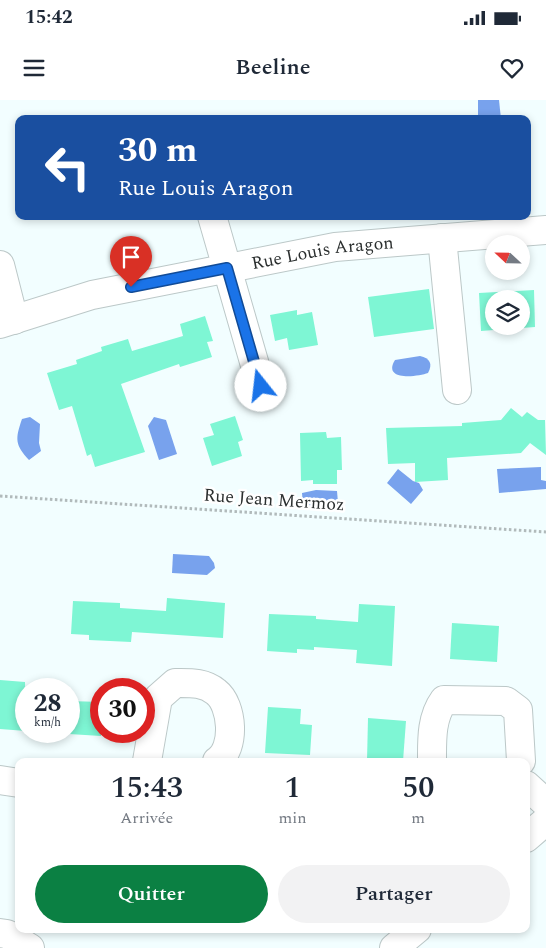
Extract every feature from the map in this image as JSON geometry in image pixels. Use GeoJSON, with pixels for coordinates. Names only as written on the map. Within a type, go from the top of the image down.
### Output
{"type":"FeatureCollection","features":[{"type":"Feature","properties":{"kind":"street","name":"Rue Louis Aragon"},"geometry":{"type":"LineString","coordinates":[[213,220],[261,386]]}},
{"type":"Feature","properties":{"kind":"street","name":"Rue Louis Aragon"},"geometry":{"type":"LineString","coordinates":[[0,265],[7,322],[92,295],[426,231],[546,230]]}},
{"type":"Feature","properties":{"kind":"street"},"geometry":{"type":"LineString","coordinates":[[426,231],[457,390]]}},
{"type":"Feature","properties":{"kind":"street"},"geometry":{"type":"LineString","coordinates":[[148,758],[158,698],[176,683],[202,684],[216,692],[228,705],[231,732],[222,758]]}},
{"type":"Feature","properties":{"kind":"street"},"geometry":{"type":"LineString","coordinates":[[432,758],[433,725],[444,700],[506,700],[518,710],[522,758]]}},
{"type":"Feature","properties":{"kind":"street"},"geometry":{"type":"LineString","coordinates":[[0,780],[15,783]]}},
{"type":"Feature","properties":{"kind":"street"},"geometry":{"type":"LineString","coordinates":[[530,789],[546,803]]}},
{"type":"Feature","properties":{"kind":"street"},"geometry":{"type":"LineString","coordinates":[[530,835],[546,822]]}},
{"type":"Feature","properties":{"kind":"street"},"geometry":{"type":"LineString","coordinates":[[0,933],[28,940]]}},
{"type":"Feature","properties":{"kind":"street"},"geometry":{"type":"LineString","coordinates":[[394,948],[412,933]]}},
{"type":"Feature","properties":{"kind":"path","name":"Rue Jean Mermoz"},"geometry":{"type":"LineString","coordinates":[[0,496],[546,532]]}},
{"type":"Feature","properties":{"kind":"water"},"geometry":{"type":"Polygon","coordinates":[[[478,100],[499,100],[501,115],[478,115],[478,100]]]}},
{"type":"Feature","properties":{"kind":"water"},"geometry":{"type":"Polygon","coordinates":[[[420,356],[430,362],[428,373],[416,376],[402,376],[393,371],[392,367],[395,360],[420,356]]]}},
{"type":"Feature","properties":{"kind":"water"},"geometry":{"type":"Polygon","coordinates":[[[30,417],[40,424],[39,443],[41,451],[29,460],[21,450],[17,437],[22,419],[30,417]]]}},
{"type":"Feature","properties":{"kind":"water"},"geometry":{"type":"Polygon","coordinates":[[[154,417],[166,420],[177,454],[159,460],[148,426],[154,417]]]}},
{"type":"Feature","properties":{"kind":"water"},"geometry":{"type":"Polygon","coordinates":[[[541,467],[541,480],[546,481],[546,489],[499,493],[497,469],[541,467]]]}},
{"type":"Feature","properties":{"kind":"water"},"geometry":{"type":"Polygon","coordinates":[[[398,469],[413,481],[419,483],[423,490],[411,504],[387,483],[398,469]]]}},
{"type":"Feature","properties":{"kind":"water"},"geometry":{"type":"Polygon","coordinates":[[[316,490],[337,491],[338,503],[320,506],[303,505],[302,493],[316,490]]]}},
{"type":"Feature","properties":{"kind":"water"},"geometry":{"type":"Polygon","coordinates":[[[173,554],[209,556],[215,568],[207,575],[172,573],[173,554]]]}},
{"type":"Feature","properties":{"kind":"building"},"geometry":{"type":"Polygon","coordinates":[[[429,289],[434,329],[374,337],[368,297],[429,289]]]}},
{"type":"Feature","properties":{"kind":"building"},"geometry":{"type":"Polygon","coordinates":[[[530,290],[534,290],[535,327],[530,327],[530,290]]]}},
{"type":"Feature","properties":{"kind":"building"},"geometry":{"type":"Polygon","coordinates":[[[479,293],[485,293],[485,331],[481,331],[479,293]]]}},
{"type":"Feature","properties":{"kind":"building"},"geometry":{"type":"Polygon","coordinates":[[[297,310],[297,315],[312,312],[318,345],[289,350],[287,338],[275,341],[270,315],[297,310]]]}},
{"type":"Feature","properties":{"kind":"building"},"geometry":{"type":"Polygon","coordinates":[[[205,316],[213,341],[207,342],[212,357],[180,367],[179,364],[121,384],[145,452],[95,467],[91,454],[87,456],[72,406],[59,410],[47,373],[77,364],[76,360],[102,351],[101,347],[128,339],[132,351],[183,336],[180,324],[205,316]]]}},
{"type":"Feature","properties":{"kind":"building"},"geometry":{"type":"Polygon","coordinates":[[[511,408],[522,417],[527,412],[538,420],[545,420],[546,455],[530,443],[521,453],[447,458],[448,480],[415,482],[415,463],[388,464],[386,428],[462,426],[462,423],[501,420],[511,408]]]}},
{"type":"Feature","properties":{"kind":"building"},"geometry":{"type":"Polygon","coordinates":[[[235,416],[243,440],[238,442],[242,456],[212,466],[203,438],[214,435],[210,424],[235,416]]]}},
{"type":"Feature","properties":{"kind":"building"},"geometry":{"type":"Polygon","coordinates":[[[326,432],[327,438],[341,437],[342,470],[337,470],[337,484],[313,484],[313,480],[301,481],[300,433],[326,432]]]}},
{"type":"Feature","properties":{"kind":"building"},"geometry":{"type":"Polygon","coordinates":[[[167,598],[225,603],[223,638],[132,632],[131,642],[89,640],[89,635],[71,634],[73,601],[120,603],[120,608],[166,611],[167,598]]]}},
{"type":"Feature","properties":{"kind":"building"},"geometry":{"type":"Polygon","coordinates":[[[359,604],[395,606],[392,666],[356,663],[357,650],[314,647],[314,650],[297,649],[297,653],[267,651],[269,614],[316,616],[316,619],[358,622],[359,604]]]}},
{"type":"Feature","properties":{"kind":"building"},"geometry":{"type":"Polygon","coordinates":[[[452,623],[499,626],[497,662],[450,659],[452,623]]]}},
{"type":"Feature","properties":{"kind":"building"},"geometry":{"type":"Polygon","coordinates":[[[0,680],[15,681],[15,730],[0,729],[0,680]]]}},
{"type":"Feature","properties":{"kind":"building"},"geometry":{"type":"Polygon","coordinates":[[[80,701],[90,702],[90,735],[80,735],[80,701]]]}},
{"type":"Feature","properties":{"kind":"building"},"geometry":{"type":"Polygon","coordinates":[[[268,707],[301,709],[300,724],[312,725],[310,755],[265,753],[268,707]]]}},
{"type":"Feature","properties":{"kind":"building"},"geometry":{"type":"Polygon","coordinates":[[[368,718],[406,721],[403,758],[367,758],[368,718]]]}},
{"type":"Feature","properties":{"kind":"route"},"geometry":{"type":"LineString","coordinates":[[131,287],[227,268],[261,386]]}}]}
